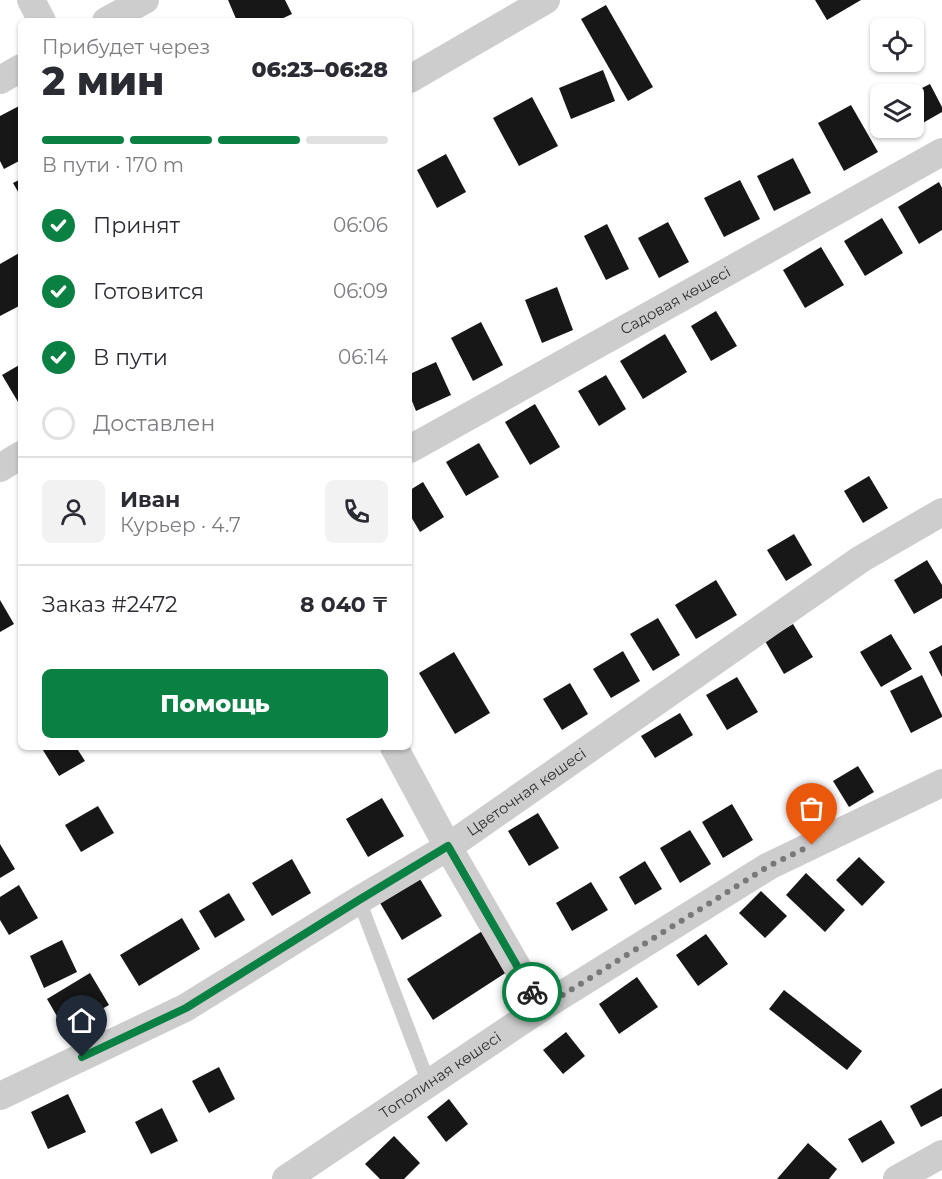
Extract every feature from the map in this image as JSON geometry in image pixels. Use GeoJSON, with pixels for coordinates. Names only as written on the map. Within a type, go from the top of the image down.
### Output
{"type":"FeatureCollection","features":[{"type":"Feature","properties":{"kind":"street"},"geometry":{"type":"LineString","coordinates":[[31,0],[40,18]]}},
{"type":"Feature","properties":{"kind":"street"},"geometry":{"type":"LineString","coordinates":[[112,18],[145,0]]}},
{"type":"Feature","properties":{"kind":"street"},"geometry":{"type":"LineString","coordinates":[[412,78],[546,0]]}},
{"type":"Feature","properties":{"kind":"street"},"geometry":{"type":"LineString","coordinates":[[0,80],[18,71]]}},
{"type":"Feature","properties":{"kind":"street","name":"Садовая көшесі"},"geometry":{"type":"LineString","coordinates":[[412,448],[942,152]]}},
{"type":"Feature","properties":{"kind":"street"},"geometry":{"type":"LineString","coordinates":[[0,468],[18,458]]}},
{"type":"Feature","properties":{"kind":"street","name":"Цветочная көшесі"},"geometry":{"type":"LineString","coordinates":[[0,1096],[186,1008],[448,846],[861,559],[942,512]]}},
{"type":"Feature","properties":{"kind":"street"},"geometry":{"type":"LineString","coordinates":[[396,750],[448,846],[542,1008]]}},
{"type":"Feature","properties":{"kind":"street","name":"Тополиная көшесі"},"geometry":{"type":"LineString","coordinates":[[286,1179],[542,1008],[769,866],[942,783]]}},
{"type":"Feature","properties":{"kind":"street"},"geometry":{"type":"LineString","coordinates":[[897,1179],[942,1154]]}},
{"type":"Feature","properties":{"kind":"lane"},"geometry":{"type":"LineString","coordinates":[[359,900],[429,1084]]}},
{"type":"Feature","properties":{"kind":"building"},"geometry":{"type":"Polygon","coordinates":[[[228,0],[285,0],[292,14],[283,18],[236,18],[228,0]]]}},
{"type":"Feature","properties":{"kind":"building"},"geometry":{"type":"Polygon","coordinates":[[[815,0],[861,0],[827,20],[815,0]]]}},
{"type":"Feature","properties":{"kind":"building"},"geometry":{"type":"Polygon","coordinates":[[[606,5],[653,87],[628,101],[581,19],[606,5]]]}},
{"type":"Feature","properties":{"kind":"building"},"geometry":{"type":"Polygon","coordinates":[[[603,70],[615,101],[571,119],[559,88],[603,70]]]}},
{"type":"Feature","properties":{"kind":"building"},"geometry":{"type":"Polygon","coordinates":[[[930,84],[942,107],[942,112],[924,122],[924,87],[930,84]]]}},
{"type":"Feature","properties":{"kind":"building"},"geometry":{"type":"Polygon","coordinates":[[[532,97],[558,146],[519,166],[493,118],[532,97]]]}},
{"type":"Feature","properties":{"kind":"building"},"geometry":{"type":"Polygon","coordinates":[[[851,105],[878,152],[844,171],[818,123],[851,105]]]}},
{"type":"Feature","properties":{"kind":"building"},"geometry":{"type":"Polygon","coordinates":[[[18,107],[18,162],[4,169],[0,161],[0,116],[18,107]]]}},
{"type":"Feature","properties":{"kind":"building"},"geometry":{"type":"Polygon","coordinates":[[[446,154],[466,192],[437,208],[417,170],[446,154]]]}},
{"type":"Feature","properties":{"kind":"building"},"geometry":{"type":"Polygon","coordinates":[[[793,158],[811,193],[774,211],[757,176],[793,158]]]}},
{"type":"Feature","properties":{"kind":"building"},"geometry":{"type":"Polygon","coordinates":[[[18,180],[18,192],[13,183],[18,180]]]}},
{"type":"Feature","properties":{"kind":"building"},"geometry":{"type":"Polygon","coordinates":[[[740,180],[760,219],[724,237],[704,198],[740,180]]]}},
{"type":"Feature","properties":{"kind":"building"},"geometry":{"type":"Polygon","coordinates":[[[939,182],[942,188],[942,230],[919,244],[898,207],[939,182]]]}},
{"type":"Feature","properties":{"kind":"building"},"geometry":{"type":"Polygon","coordinates":[[[882,218],[903,253],[865,276],[844,241],[882,218]]]}},
{"type":"Feature","properties":{"kind":"building"},"geometry":{"type":"Polygon","coordinates":[[[668,222],[689,262],[659,278],[638,238],[668,222]]]}},
{"type":"Feature","properties":{"kind":"building"},"geometry":{"type":"Polygon","coordinates":[[[607,224],[629,269],[606,280],[584,236],[607,224]]]}},
{"type":"Feature","properties":{"kind":"building"},"geometry":{"type":"Polygon","coordinates":[[[821,247],[844,285],[805,308],[783,270],[821,247]]]}},
{"type":"Feature","properties":{"kind":"building"},"geometry":{"type":"Polygon","coordinates":[[[18,254],[18,307],[0,316],[0,264],[18,254]]]}},
{"type":"Feature","properties":{"kind":"building"},"geometry":{"type":"Polygon","coordinates":[[[557,287],[573,330],[542,343],[525,300],[557,287]]]}},
{"type":"Feature","properties":{"kind":"building"},"geometry":{"type":"Polygon","coordinates":[[[716,311],[737,346],[711,361],[691,326],[716,311]]]}},
{"type":"Feature","properties":{"kind":"building"},"geometry":{"type":"Polygon","coordinates":[[[481,322],[503,365],[473,381],[451,338],[481,322]]]}},
{"type":"Feature","properties":{"kind":"building"},"geometry":{"type":"Polygon","coordinates":[[[665,334],[687,372],[643,399],[620,361],[665,334]]]}},
{"type":"Feature","properties":{"kind":"building"},"geometry":{"type":"Polygon","coordinates":[[[436,362],[451,395],[416,411],[412,401],[412,373],[436,362]]]}},
{"type":"Feature","properties":{"kind":"building"},"geometry":{"type":"Polygon","coordinates":[[[18,366],[18,402],[2,375],[18,366]]]}},
{"type":"Feature","properties":{"kind":"building"},"geometry":{"type":"Polygon","coordinates":[[[606,375],[626,409],[599,426],[578,391],[606,375]]]}},
{"type":"Feature","properties":{"kind":"building"},"geometry":{"type":"Polygon","coordinates":[[[535,404],[560,447],[530,465],[505,422],[535,404]]]}},
{"type":"Feature","properties":{"kind":"building"},"geometry":{"type":"Polygon","coordinates":[[[479,443],[499,477],[466,496],[446,462],[479,443]]]}},
{"type":"Feature","properties":{"kind":"building"},"geometry":{"type":"Polygon","coordinates":[[[869,476],[888,508],[863,523],[844,491],[869,476]]]}},
{"type":"Feature","properties":{"kind":"building"},"geometry":{"type":"Polygon","coordinates":[[[423,482],[444,517],[420,532],[412,518],[412,489],[423,482]]]}},
{"type":"Feature","properties":{"kind":"building"},"geometry":{"type":"Polygon","coordinates":[[[794,534],[812,565],[786,581],[767,550],[794,534]]]}},
{"type":"Feature","properties":{"kind":"building"},"geometry":{"type":"Polygon","coordinates":[[[927,560],[942,585],[942,598],[914,614],[894,580],[927,560]]]}},
{"type":"Feature","properties":{"kind":"building"},"geometry":{"type":"Polygon","coordinates":[[[716,580],[737,615],[696,639],[675,605],[716,580]]]}},
{"type":"Feature","properties":{"kind":"building"},"geometry":{"type":"Polygon","coordinates":[[[0,600],[14,624],[0,632],[0,600]]]}},
{"type":"Feature","properties":{"kind":"building"},"geometry":{"type":"Polygon","coordinates":[[[658,618],[680,655],[653,671],[630,634],[658,618]]]}},
{"type":"Feature","properties":{"kind":"building"},"geometry":{"type":"Polygon","coordinates":[[[793,624],[813,657],[784,674],[765,641],[793,624]]]}},
{"type":"Feature","properties":{"kind":"building"},"geometry":{"type":"Polygon","coordinates":[[[891,634],[912,669],[881,687],[860,652],[891,634]]]}},
{"type":"Feature","properties":{"kind":"building"},"geometry":{"type":"Polygon","coordinates":[[[942,645],[942,677],[929,652],[942,645]]]}},
{"type":"Feature","properties":{"kind":"building"},"geometry":{"type":"Polygon","coordinates":[[[623,651],[640,681],[611,698],[593,669],[623,651]]]}},
{"type":"Feature","properties":{"kind":"building"},"geometry":{"type":"Polygon","coordinates":[[[454,652],[490,713],[455,734],[419,673],[454,652]]]}},
{"type":"Feature","properties":{"kind":"building"},"geometry":{"type":"Polygon","coordinates":[[[922,675],[942,717],[911,733],[890,691],[922,675]]]}},
{"type":"Feature","properties":{"kind":"building"},"geometry":{"type":"Polygon","coordinates":[[[737,677],[758,712],[727,730],[706,695],[737,677]]]}},
{"type":"Feature","properties":{"kind":"building"},"geometry":{"type":"Polygon","coordinates":[[[570,683],[588,714],[562,730],[543,699],[570,683]]]}},
{"type":"Feature","properties":{"kind":"building"},"geometry":{"type":"Polygon","coordinates":[[[680,713],[693,735],[655,758],[641,736],[680,713]]]}},
{"type":"Feature","properties":{"kind":"building"},"geometry":{"type":"Polygon","coordinates":[[[43,750],[78,750],[85,761],[59,776],[43,750]]]}},
{"type":"Feature","properties":{"kind":"building"},"geometry":{"type":"Polygon","coordinates":[[[858,766],[874,792],[849,807],[833,781],[858,766]]]}},
{"type":"Feature","properties":{"kind":"building"},"geometry":{"type":"Polygon","coordinates":[[[382,798],[404,836],[368,857],[346,819],[382,798]]]}},
{"type":"Feature","properties":{"kind":"building"},"geometry":{"type":"Polygon","coordinates":[[[732,804],[753,840],[723,858],[702,822],[732,804]]]}},
{"type":"Feature","properties":{"kind":"building"},"geometry":{"type":"Polygon","coordinates":[[[98,806],[114,833],[81,852],[65,825],[98,806]]]}},
{"type":"Feature","properties":{"kind":"building"},"geometry":{"type":"Polygon","coordinates":[[[538,813],[559,848],[529,866],[508,831],[538,813]]]}},
{"type":"Feature","properties":{"kind":"building"},"geometry":{"type":"Polygon","coordinates":[[[690,830],[711,864],[680,883],[660,848],[690,830]]]}},
{"type":"Feature","properties":{"kind":"building"},"geometry":{"type":"Polygon","coordinates":[[[0,844],[15,869],[0,878],[0,844]]]}},
{"type":"Feature","properties":{"kind":"building"},"geometry":{"type":"Polygon","coordinates":[[[859,857],[885,882],[862,906],[836,880],[859,857]]]}},
{"type":"Feature","properties":{"kind":"building"},"geometry":{"type":"Polygon","coordinates":[[[292,859],[311,893],[272,916],[252,883],[292,859]]]}},
{"type":"Feature","properties":{"kind":"building"},"geometry":{"type":"Polygon","coordinates":[[[645,861],[662,889],[635,905],[619,877],[645,861]]]}},
{"type":"Feature","properties":{"kind":"building"},"geometry":{"type":"Polygon","coordinates":[[[806,873],[845,910],[825,932],[786,895],[806,873]]]}},
{"type":"Feature","properties":{"kind":"building"},"geometry":{"type":"Polygon","coordinates":[[[420,879],[442,916],[402,940],[380,903],[420,879]]]}},
{"type":"Feature","properties":{"kind":"building"},"geometry":{"type":"Polygon","coordinates":[[[591,882],[608,910],[572,931],[556,903],[591,882]]]}},
{"type":"Feature","properties":{"kind":"building"},"geometry":{"type":"Polygon","coordinates":[[[19,885],[38,918],[9,935],[0,920],[0,897],[19,885]]]}},
{"type":"Feature","properties":{"kind":"building"},"geometry":{"type":"Polygon","coordinates":[[[761,891],[787,916],[765,938],[739,913],[761,891]]]}},
{"type":"Feature","properties":{"kind":"building"},"geometry":{"type":"Polygon","coordinates":[[[229,893],[245,920],[215,938],[199,911],[229,893]]]}},
{"type":"Feature","properties":{"kind":"building"},"geometry":{"type":"Polygon","coordinates":[[[182,918],[200,949],[139,986],[120,955],[182,918]]]}},
{"type":"Feature","properties":{"kind":"building"},"geometry":{"type":"Polygon","coordinates":[[[490,926],[516,966],[433,1020],[407,979],[490,926]]]}},
{"type":"Feature","properties":{"kind":"building"},"geometry":{"type":"Polygon","coordinates":[[[706,934],[728,964],[698,986],[676,955],[706,934]]]}},
{"type":"Feature","properties":{"kind":"building"},"geometry":{"type":"Polygon","coordinates":[[[62,940],[77,972],[44,988],[30,956],[62,940]]]}},
{"type":"Feature","properties":{"kind":"building"},"geometry":{"type":"Polygon","coordinates":[[[90,973],[109,1005],[65,1030],[47,999],[90,973]]]}},
{"type":"Feature","properties":{"kind":"building"},"geometry":{"type":"Polygon","coordinates":[[[637,977],[658,1007],[619,1034],[599,1004],[637,977]]]}},
{"type":"Feature","properties":{"kind":"building"},"geometry":{"type":"Polygon","coordinates":[[[784,990],[862,1051],[847,1070],[769,1009],[784,990]]]}},
{"type":"Feature","properties":{"kind":"building"},"geometry":{"type":"Polygon","coordinates":[[[566,1032],[585,1056],[563,1074],[543,1050],[566,1032]]]}},
{"type":"Feature","properties":{"kind":"building"},"geometry":{"type":"Polygon","coordinates":[[[219,1067],[235,1099],[209,1113],[192,1081],[219,1067]]]}},
{"type":"Feature","properties":{"kind":"building"},"geometry":{"type":"Polygon","coordinates":[[[942,1088],[942,1116],[921,1127],[910,1106],[942,1088]]]}},
{"type":"Feature","properties":{"kind":"building"},"geometry":{"type":"Polygon","coordinates":[[[68,1094],[86,1132],[48,1149],[31,1112],[68,1094]]]}},
{"type":"Feature","properties":{"kind":"building"},"geometry":{"type":"Polygon","coordinates":[[[449,1099],[468,1124],[446,1142],[427,1117],[449,1099]]]}},
{"type":"Feature","properties":{"kind":"building"},"geometry":{"type":"Polygon","coordinates":[[[162,1108],[178,1141],[151,1154],[135,1122],[162,1108]]]}},
{"type":"Feature","properties":{"kind":"building"},"geometry":{"type":"Polygon","coordinates":[[[881,1120],[895,1143],[862,1163],[848,1139],[881,1120]]]}},
{"type":"Feature","properties":{"kind":"building"},"geometry":{"type":"Polygon","coordinates":[[[394,1136],[420,1163],[404,1179],[380,1179],[365,1164],[394,1136]]]}},
{"type":"Feature","properties":{"kind":"building"},"geometry":{"type":"Polygon","coordinates":[[[808,1143],[837,1169],[829,1179],[777,1179],[808,1143]]]}},
{"type":"Feature","properties":{"kind":"way so far"},"geometry":{"type":"LineString","coordinates":[[532,992],[542,1008],[769,866],[812,845]]}},
{"type":"Feature","properties":{"kind":"route"},"geometry":{"type":"LineString","coordinates":[[82,1057],[186,1008],[448,846],[532,992]]}}]}
